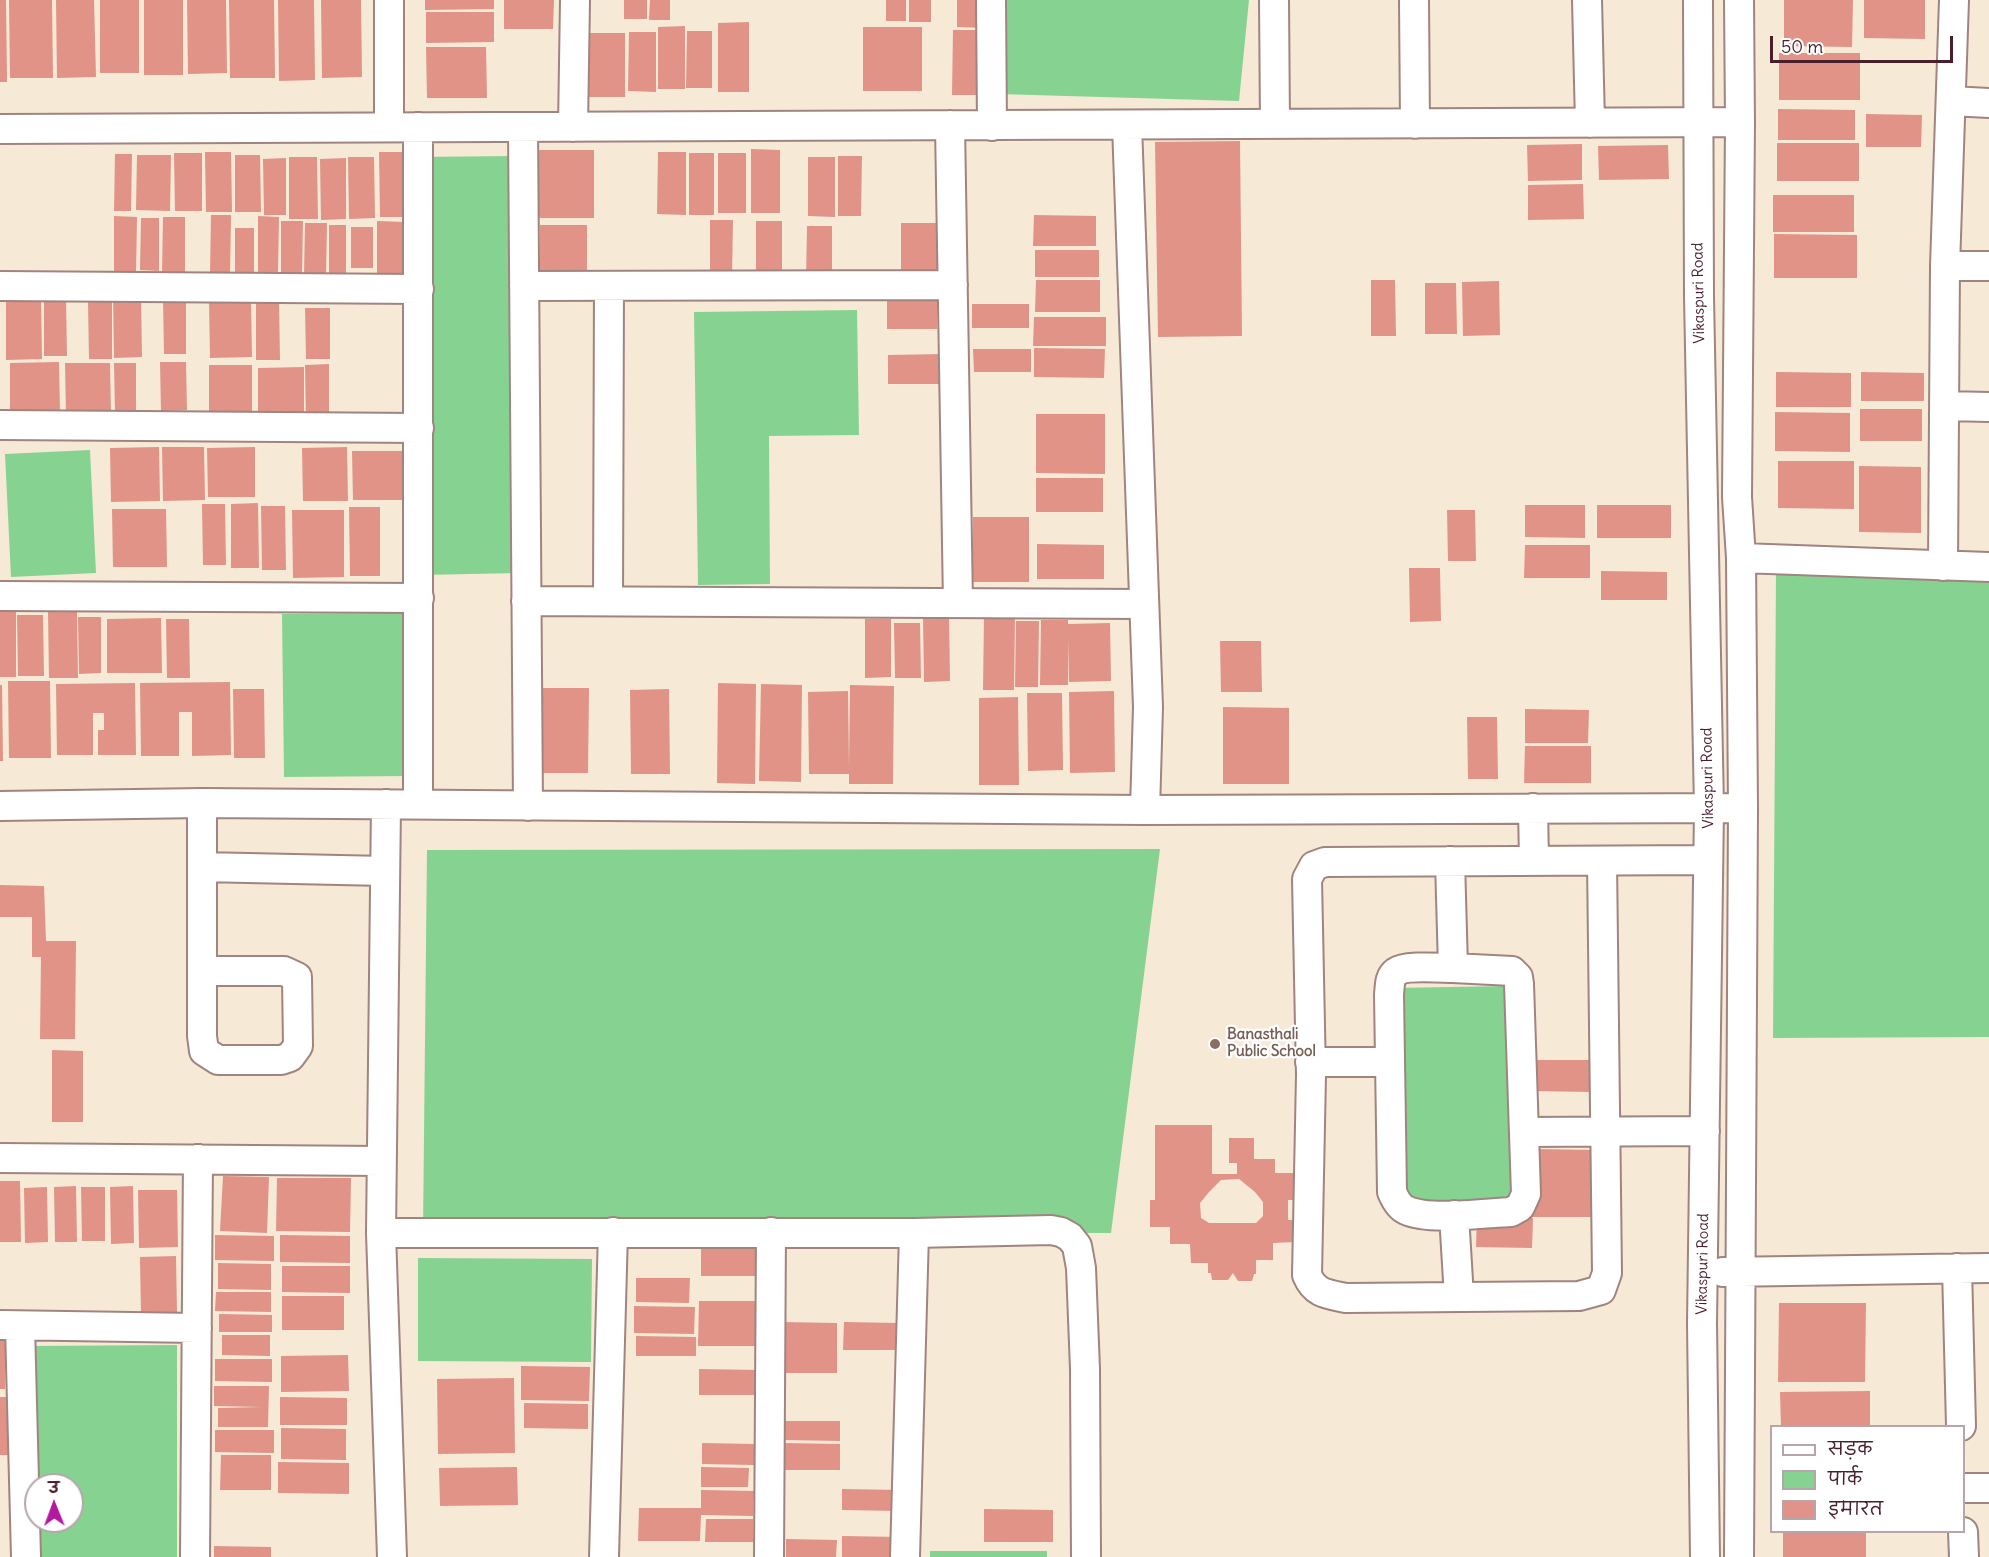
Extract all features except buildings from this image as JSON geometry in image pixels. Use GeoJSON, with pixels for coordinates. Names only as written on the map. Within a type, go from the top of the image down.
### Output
{"type":"FeatureCollection","features":[{"type":"Feature","properties":{"kind":"street"},"geometry":{"type":"LineString","coordinates":[[389,0],[389,127]]}},
{"type":"Feature","properties":{"kind":"street"},"geometry":{"type":"LineString","coordinates":[[573,127],[574,0]]}},
{"type":"Feature","properties":{"kind":"street"},"geometry":{"type":"LineString","coordinates":[[990,0],[992,126]]}},
{"type":"Feature","properties":{"kind":"street"},"geometry":{"type":"LineString","coordinates":[[1274,0],[1275,124]]}},
{"type":"Feature","properties":{"kind":"street"},"geometry":{"type":"LineString","coordinates":[[1414,0],[1415,124]]}},
{"type":"Feature","properties":{"kind":"street"},"geometry":{"type":"LineString","coordinates":[[1587,0],[1590,123]]}},
{"type":"Feature","properties":{"kind":"street","name":"Vikaspuri Road"},"geometry":{"type":"LineString","coordinates":[[1698,0],[1699,297],[1708,808],[1703,1272],[1705,1557]]}},
{"type":"Feature","properties":{"kind":"street"},"geometry":{"type":"LineString","coordinates":[[1739,0],[1737,497],[1741,558],[1743,808],[1739,1557]]}},
{"type":"Feature","properties":{"kind":"street"},"geometry":{"type":"LineString","coordinates":[[1943,566],[1945,267],[1954,0]]}},
{"type":"Feature","properties":{"kind":"street"},"geometry":{"type":"LineString","coordinates":[[1951,101],[1989,103]]}},
{"type":"Feature","properties":{"kind":"street"},"geometry":{"type":"LineString","coordinates":[[0,129],[1740,122]]}},
{"type":"Feature","properties":{"kind":"street"},"geometry":{"type":"LineString","coordinates":[[1127,125],[1148,707],[1145,810]]}},
{"type":"Feature","properties":{"kind":"street"},"geometry":{"type":"LineString","coordinates":[[950,126],[958,603]]}},
{"type":"Feature","properties":{"kind":"street"},"geometry":{"type":"LineString","coordinates":[[418,127],[418,804]]}},
{"type":"Feature","properties":{"kind":"street"},"geometry":{"type":"LineString","coordinates":[[523,127],[528,806]]}},
{"type":"Feature","properties":{"kind":"street"},"geometry":{"type":"LineString","coordinates":[[1945,267],[1989,266]]}},
{"type":"Feature","properties":{"kind":"street"},"geometry":{"type":"LineString","coordinates":[[524,286],[953,285]]}},
{"type":"Feature","properties":{"kind":"street"},"geometry":{"type":"LineString","coordinates":[[0,286],[419,289]]}},
{"type":"Feature","properties":{"kind":"street"},"geometry":{"type":"LineString","coordinates":[[608,601],[609,286]]}},
{"type":"Feature","properties":{"kind":"street"},"geometry":{"type":"LineString","coordinates":[[1945,406],[1989,407]]}},
{"type":"Feature","properties":{"kind":"street"},"geometry":{"type":"LineString","coordinates":[[0,425],[419,428]]}},
{"type":"Feature","properties":{"kind":"street"},"geometry":{"type":"LineString","coordinates":[[1741,558],[1989,567]]}},
{"type":"Feature","properties":{"kind":"street"},"geometry":{"type":"LineString","coordinates":[[0,596],[419,598]]}},
{"type":"Feature","properties":{"kind":"street"},"geometry":{"type":"LineString","coordinates":[[526,601],[1144,604]]}},
{"type":"Feature","properties":{"kind":"street"},"geometry":{"type":"LineString","coordinates":[[0,806],[202,803],[1145,810],[1743,808]]}},
{"type":"Feature","properties":{"kind":"street"},"geometry":{"type":"LineString","coordinates":[[202,803],[202,971]]}},
{"type":"Feature","properties":{"kind":"street"},"geometry":{"type":"LineString","coordinates":[[386,804],[381,1233],[392,1557]]}},
{"type":"Feature","properties":{"kind":"street"},"geometry":{"type":"LineString","coordinates":[[1533,808],[1534,861]]}},
{"type":"Feature","properties":{"kind":"street"},"geometry":{"type":"LineString","coordinates":[[1602,861],[1607,1273],[1600,1290],[1579,1296],[1346,1298],[1326,1294],[1312,1286],[1307,1275],[1310,1062],[1307,879],[1314,866],[1325,862],[1708,860]]}},
{"type":"Feature","properties":{"kind":"street"},"geometry":{"type":"LineString","coordinates":[[1450,861],[1453,968]]}},
{"type":"Feature","properties":{"kind":"street"},"geometry":{"type":"LineString","coordinates":[[202,867],[385,871]]}},
{"type":"Feature","properties":{"kind":"street"},"geometry":{"type":"LineString","coordinates":[[1453,968],[1512,971],[1518,977],[1521,1004],[1526,1194],[1520,1208],[1511,1212],[1424,1216],[1404,1210],[1392,1192],[1389,994],[1391,978],[1396,971],[1406,969],[1453,968]]}},
{"type":"Feature","properties":{"kind":"street"},"geometry":{"type":"LineString","coordinates":[[1310,1062],[1390,1062]]}},
{"type":"Feature","properties":{"kind":"street"},"geometry":{"type":"LineString","coordinates":[[1524,1132],[1705,1131]]}},
{"type":"Feature","properties":{"kind":"street"},"geometry":{"type":"LineString","coordinates":[[0,1158],[381,1161]]}},
{"type":"Feature","properties":{"kind":"street"},"geometry":{"type":"LineString","coordinates":[[195,1557],[198,1159]]}},
{"type":"Feature","properties":{"kind":"street"},"geometry":{"type":"LineString","coordinates":[[1454,1215],[1459,1297]]}},
{"type":"Feature","properties":{"kind":"street"},"geometry":{"type":"LineString","coordinates":[[381,1233],[914,1233],[1051,1230],[1061,1232],[1070,1237],[1077,1246],[1083,1296],[1086,1557]]}},
{"type":"Feature","properties":{"kind":"street"},"geometry":{"type":"LineString","coordinates":[[604,1557],[613,1232]]}},
{"type":"Feature","properties":{"kind":"street"},"geometry":{"type":"LineString","coordinates":[[769,1557],[771,1232]]}},
{"type":"Feature","properties":{"kind":"street"},"geometry":{"type":"LineString","coordinates":[[905,1557],[914,1233]]}},
{"type":"Feature","properties":{"kind":"street"},"geometry":{"type":"LineString","coordinates":[[1957,1268],[1961,1425]]}},
{"type":"Feature","properties":{"kind":"street"},"geometry":{"type":"LineString","coordinates":[[1703,1272],[1989,1268]]}},
{"type":"Feature","properties":{"kind":"street"},"geometry":{"type":"LineString","coordinates":[[26,1557],[12,1480],[10,1325],[197,1328]]}},
{"type":"Feature","properties":{"kind":"street"},"geometry":{"type":"LineString","coordinates":[[1965,1488],[1989,1488]]}},
{"type":"Feature","properties":{"kind":"street"},"geometry":{"type":"LineString","coordinates":[[1963,1533],[1964,1557]]}},
{"type":"Feature","properties":{"kind":"green space"},"geometry":{"type":"Polygon","coordinates":[[[999,0],[1249,0],[1239,101],[998,94],[999,0]]]}},
{"type":"Feature","properties":{"kind":"green space"},"geometry":{"type":"Polygon","coordinates":[[[513,156],[519,573],[421,575],[416,157],[513,156]]]}},
{"type":"Feature","properties":{"kind":"green space"},"geometry":{"type":"Polygon","coordinates":[[[857,310],[859,435],[769,436],[770,584],[698,585],[694,312],[857,310]]]}},
{"type":"Feature","properties":{"kind":"green space"},"geometry":{"type":"Polygon","coordinates":[[[90,450],[96,573],[11,577],[5,454],[90,450]]]}},
{"type":"Feature","properties":{"kind":"green space"},"geometry":{"type":"Polygon","coordinates":[[[1989,571],[1989,1037],[1773,1038],[1776,573],[1989,571]]]}},
{"type":"Feature","properties":{"kind":"green space"},"geometry":{"type":"Polygon","coordinates":[[[407,613],[408,776],[284,777],[282,614],[407,613]]]}},
{"type":"Feature","properties":{"kind":"green space"},"geometry":{"type":"Polygon","coordinates":[[[1160,849],[1111,1233],[423,1231],[427,850],[1160,849]]]}},
{"type":"Feature","properties":{"kind":"green space"},"geometry":{"type":"Polygon","coordinates":[[[1508,986],[1511,1204],[1397,1206],[1393,988],[1508,986]]]}},
{"type":"Feature","properties":{"kind":"green space"},"geometry":{"type":"Polygon","coordinates":[[[418,1258],[592,1259],[591,1362],[418,1361],[418,1258]]]}},
{"type":"Feature","properties":{"kind":"green space"},"geometry":{"type":"Polygon","coordinates":[[[177,1345],[177,1557],[31,1557],[31,1533],[84,1533],[84,1473],[31,1473],[30,1346],[177,1345]]]}},
{"type":"Feature","properties":{"kind":"green space"},"geometry":{"type":"Polygon","coordinates":[[[930,1551],[1047,1551],[1047,1557],[930,1557],[930,1551]]]}},
{"type":"Feature","properties":{"kind":"place","name":"Banasthali Public School"},"geometry":{"type":"Point","coordinates":[1215,1044]}}]}
